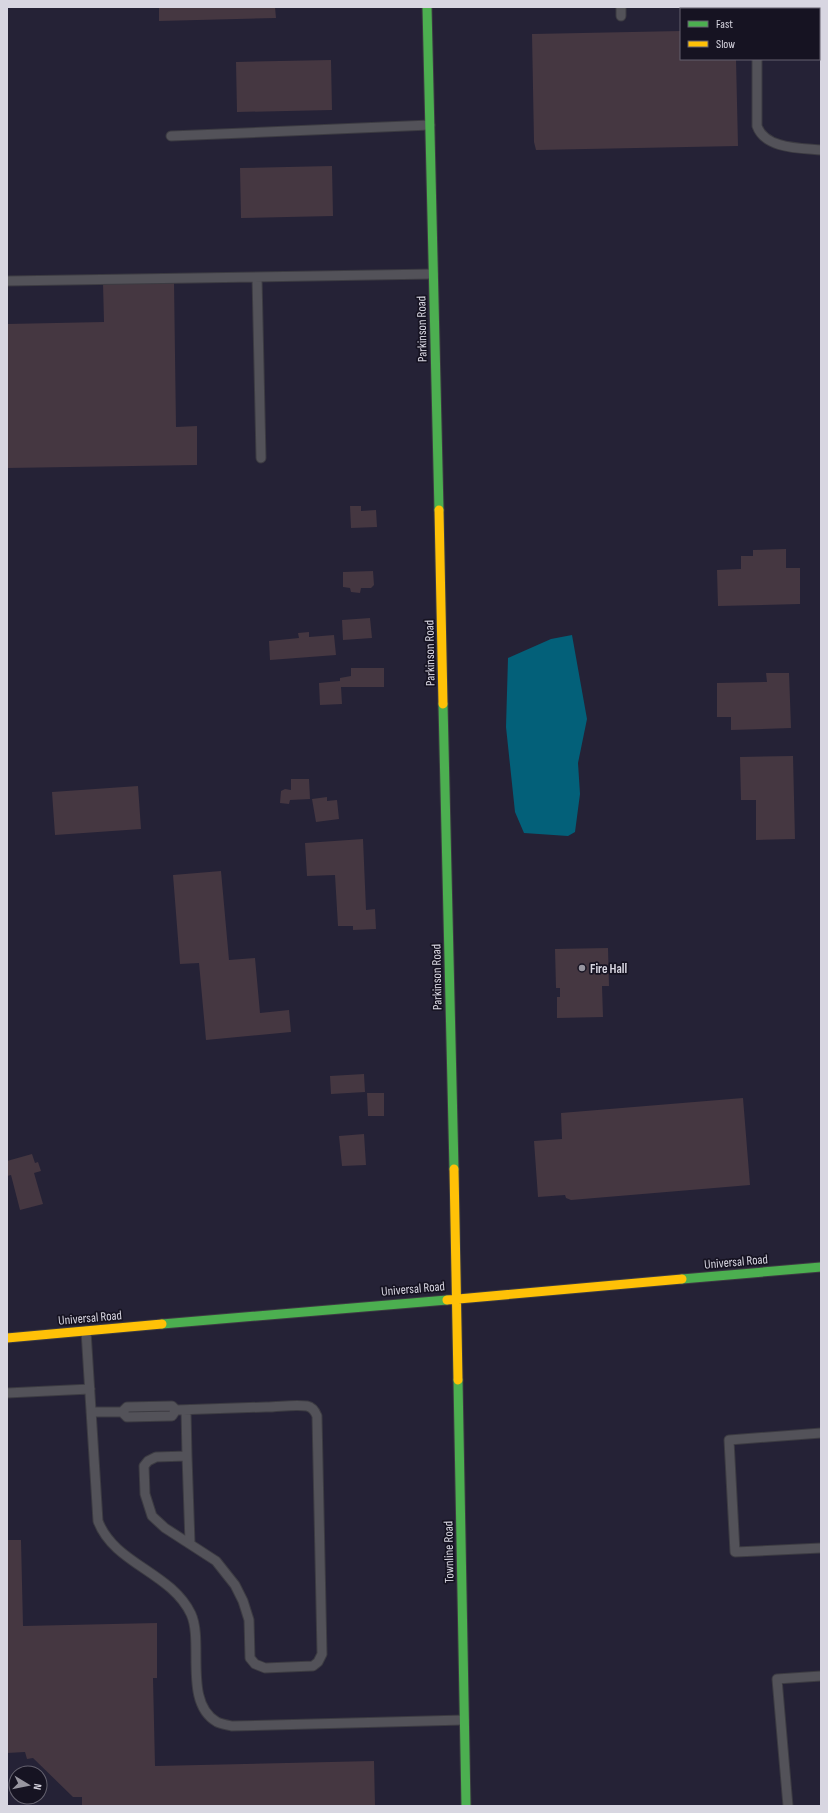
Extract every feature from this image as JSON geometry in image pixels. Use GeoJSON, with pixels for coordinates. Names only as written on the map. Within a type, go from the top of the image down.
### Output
{"type":"FeatureCollection","features":[{"type":"Feature","properties":{"kind":"main road","name":"Parkinson Road"},"geometry":{"type":"LineString","coordinates":[[428,7],[456,1298]]}},
{"type":"Feature","properties":{"kind":"main road","name":"Universal Road"},"geometry":{"type":"LineString","coordinates":[[7,1338],[821,1267]]}},
{"type":"Feature","properties":{"kind":"main road","name":"Townline Road"},"geometry":{"type":"LineString","coordinates":[[456,1298],[466,1806]]}},
{"type":"Feature","properties":{"kind":"lane"},"geometry":{"type":"LineString","coordinates":[[757,60],[757,126],[759,133],[765,139],[776,143],[821,150]]}},
{"type":"Feature","properties":{"kind":"lane"},"geometry":{"type":"LineString","coordinates":[[171,136],[430,125]]}},
{"type":"Feature","properties":{"kind":"lane"},"geometry":{"type":"LineString","coordinates":[[7,281],[433,274]]}},
{"type":"Feature","properties":{"kind":"lane"},"geometry":{"type":"LineString","coordinates":[[257,277],[261,458]]}},
{"type":"Feature","properties":{"kind":"lane"},"geometry":{"type":"LineString","coordinates":[[86,1330],[98,1521],[102,1534],[110,1543],[169,1585],[182,1599],[191,1614],[196,1633],[195,1669],[200,1698],[207,1714],[217,1722],[232,1726],[464,1720]]}},
{"type":"Feature","properties":{"kind":"lane"},"geometry":{"type":"LineString","coordinates":[[7,1393],[90,1389]]}},
{"type":"Feature","properties":{"kind":"lane"},"geometry":{"type":"LineString","coordinates":[[91,1412],[122,1412],[127,1417],[148,1417],[172,1416],[176,1410],[308,1406],[316,1412],[322,1654],[318,1662],[313,1666],[265,1668],[255,1664],[250,1658],[250,1620],[244,1601],[235,1586],[216,1561],[165,1528],[152,1516],[145,1494],[144,1466],[148,1460],[156,1457],[187,1456]]}},
{"type":"Feature","properties":{"kind":"lane"},"geometry":{"type":"LineString","coordinates":[[186,1410],[190,1543]]}},
{"type":"Feature","properties":{"kind":"lane"},"geometry":{"type":"LineString","coordinates":[[821,1433],[728,1440],[735,1552],[821,1548]]}},
{"type":"Feature","properties":{"kind":"lane"},"geometry":{"type":"LineString","coordinates":[[788,1806],[777,1679],[821,1676]]}},
{"type":"Feature","properties":{"kind":"shaded area"},"geometry":{"type":"Polygon","coordinates":[[[7,7],[821,7],[821,1806],[7,1806],[7,7]]]}},
{"type":"Feature","properties":{"kind":"water"},"geometry":{"type":"Polygon","coordinates":[[[572,635],[587,719],[578,763],[580,794],[575,832],[568,836],[524,833],[515,812],[506,727],[508,658],[551,639],[572,635]]]}},
{"type":"Feature","properties":{"kind":"building"},"geometry":{"type":"Polygon","coordinates":[[[159,7],[275,7],[276,18],[159,21],[159,7]]]}},
{"type":"Feature","properties":{"kind":"building"},"geometry":{"type":"Polygon","coordinates":[[[680,31],[680,60],[736,60],[738,146],[536,150],[534,142],[532,34],[680,31]]]}},
{"type":"Feature","properties":{"kind":"building"},"geometry":{"type":"Polygon","coordinates":[[[331,60],[332,110],[237,112],[236,62],[331,60]]]}},
{"type":"Feature","properties":{"kind":"building"},"geometry":{"type":"Polygon","coordinates":[[[332,166],[333,216],[241,218],[240,168],[332,166]]]}},
{"type":"Feature","properties":{"kind":"building"},"geometry":{"type":"Polygon","coordinates":[[[174,282],[176,427],[197,426],[197,465],[7,468],[7,324],[104,322],[103,283],[174,282]]]}},
{"type":"Feature","properties":{"kind":"building"},"geometry":{"type":"Polygon","coordinates":[[[350,506],[361,506],[361,511],[376,510],[377,527],[351,528],[350,506]]]}},
{"type":"Feature","properties":{"kind":"building"},"geometry":{"type":"Polygon","coordinates":[[[786,549],[786,568],[800,568],[800,604],[718,606],[717,570],[741,569],[741,556],[753,556],[753,550],[786,549]]]}},
{"type":"Feature","properties":{"kind":"building"},"geometry":{"type":"Polygon","coordinates":[[[373,571],[374,585],[371,588],[361,588],[360,593],[351,592],[350,588],[343,587],[343,572],[373,571]]]}},
{"type":"Feature","properties":{"kind":"building"},"geometry":{"type":"Polygon","coordinates":[[[370,618],[372,638],[343,640],[342,620],[370,618]]]}},
{"type":"Feature","properties":{"kind":"building"},"geometry":{"type":"Polygon","coordinates":[[[309,632],[309,637],[334,635],[336,655],[270,660],[269,641],[299,638],[298,633],[309,632]]]}},
{"type":"Feature","properties":{"kind":"building"},"geometry":{"type":"Polygon","coordinates":[[[351,668],[384,668],[384,687],[341,687],[342,704],[320,705],[319,683],[340,681],[340,678],[351,676],[351,668]]]}},
{"type":"Feature","properties":{"kind":"building"},"geometry":{"type":"Polygon","coordinates":[[[766,673],[789,673],[791,728],[731,730],[731,717],[717,717],[717,683],[767,682],[766,673]]]}},
{"type":"Feature","properties":{"kind":"building"},"geometry":{"type":"Polygon","coordinates":[[[793,756],[795,839],[756,840],[756,800],[741,800],[740,757],[793,756]]]}},
{"type":"Feature","properties":{"kind":"building"},"geometry":{"type":"Polygon","coordinates":[[[291,779],[309,779],[310,799],[290,800],[289,804],[280,803],[281,791],[285,789],[291,790],[291,779]]]}},
{"type":"Feature","properties":{"kind":"building"},"geometry":{"type":"Polygon","coordinates":[[[138,786],[141,829],[55,835],[52,792],[138,786]]]}},
{"type":"Feature","properties":{"kind":"building"},"geometry":{"type":"Polygon","coordinates":[[[327,797],[327,801],[337,800],[339,819],[316,822],[312,799],[327,797]]]}},
{"type":"Feature","properties":{"kind":"building"},"geometry":{"type":"Polygon","coordinates":[[[363,839],[366,910],[375,909],[376,929],[353,930],[353,926],[338,926],[335,875],[307,876],[305,843],[363,839]]]}},
{"type":"Feature","properties":{"kind":"building"},"geometry":{"type":"Polygon","coordinates":[[[221,871],[229,960],[255,958],[260,1013],[289,1010],[291,1032],[206,1040],[199,963],[180,964],[173,875],[221,871]]]}},
{"type":"Feature","properties":{"kind":"building","name":"Fire Hall"},"geometry":{"type":"Polygon","coordinates":[[[608,948],[609,986],[602,986],[603,1017],[557,1018],[557,997],[560,997],[560,988],[556,988],[555,949],[608,948]]]}},
{"type":"Feature","properties":{"kind":"building"},"geometry":{"type":"Polygon","coordinates":[[[364,1074],[365,1092],[331,1094],[330,1076],[364,1074]]]}},
{"type":"Feature","properties":{"kind":"building"},"geometry":{"type":"Polygon","coordinates":[[[367,1093],[384,1093],[384,1116],[368,1116],[367,1093]]]}},
{"type":"Feature","properties":{"kind":"building"},"geometry":{"type":"Polygon","coordinates":[[[743,1098],[750,1185],[571,1200],[566,1198],[565,1195],[538,1197],[534,1141],[562,1139],[561,1113],[743,1098]]]}},
{"type":"Feature","properties":{"kind":"building"},"geometry":{"type":"Polygon","coordinates":[[[364,1134],[366,1165],[342,1166],[339,1136],[364,1134]]]}},
{"type":"Feature","properties":{"kind":"building"},"geometry":{"type":"Polygon","coordinates":[[[32,1154],[35,1163],[38,1162],[41,1171],[34,1173],[43,1204],[20,1210],[11,1175],[7,1176],[7,1161],[32,1154]]]}},
{"type":"Feature","properties":{"kind":"building"},"geometry":{"type":"Polygon","coordinates":[[[7,1540],[21,1540],[23,1626],[157,1623],[157,1678],[153,1678],[155,1766],[374,1761],[375,1806],[82,1806],[82,1797],[73,1797],[48,1773],[48,1765],[40,1765],[33,1758],[27,1759],[25,1752],[7,1753],[7,1540]]]}},
{"type":"Feature","properties":{"kind":"traffic: fast"},"geometry":{"type":"LineString","coordinates":[[427,7],[439,510]]}},
{"type":"Feature","properties":{"kind":"traffic: fast"},"geometry":{"type":"LineString","coordinates":[[443,704],[454,1169]]}},
{"type":"Feature","properties":{"kind":"traffic: fast"},"geometry":{"type":"LineString","coordinates":[[682,1279],[821,1267]]}},
{"type":"Feature","properties":{"kind":"traffic: fast"},"geometry":{"type":"LineString","coordinates":[[162,1324],[447,1300]]}},
{"type":"Feature","properties":{"kind":"traffic: fast"},"geometry":{"type":"LineString","coordinates":[[458,1380],[466,1806]]}},
{"type":"Feature","properties":{"kind":"traffic: slow"},"geometry":{"type":"LineString","coordinates":[[439,510],[443,704]]}},
{"type":"Feature","properties":{"kind":"traffic: slow"},"geometry":{"type":"LineString","coordinates":[[454,1169],[458,1380]]}},
{"type":"Feature","properties":{"kind":"traffic: slow"},"geometry":{"type":"LineString","coordinates":[[447,1300],[682,1279]]}},
{"type":"Feature","properties":{"kind":"traffic: slow"},"geometry":{"type":"LineString","coordinates":[[7,1338],[162,1324]]}},
{"type":"Feature","properties":{"kind":"place","name":"Fire Hall"},"geometry":{"type":"Point","coordinates":[582,968]}}]}
